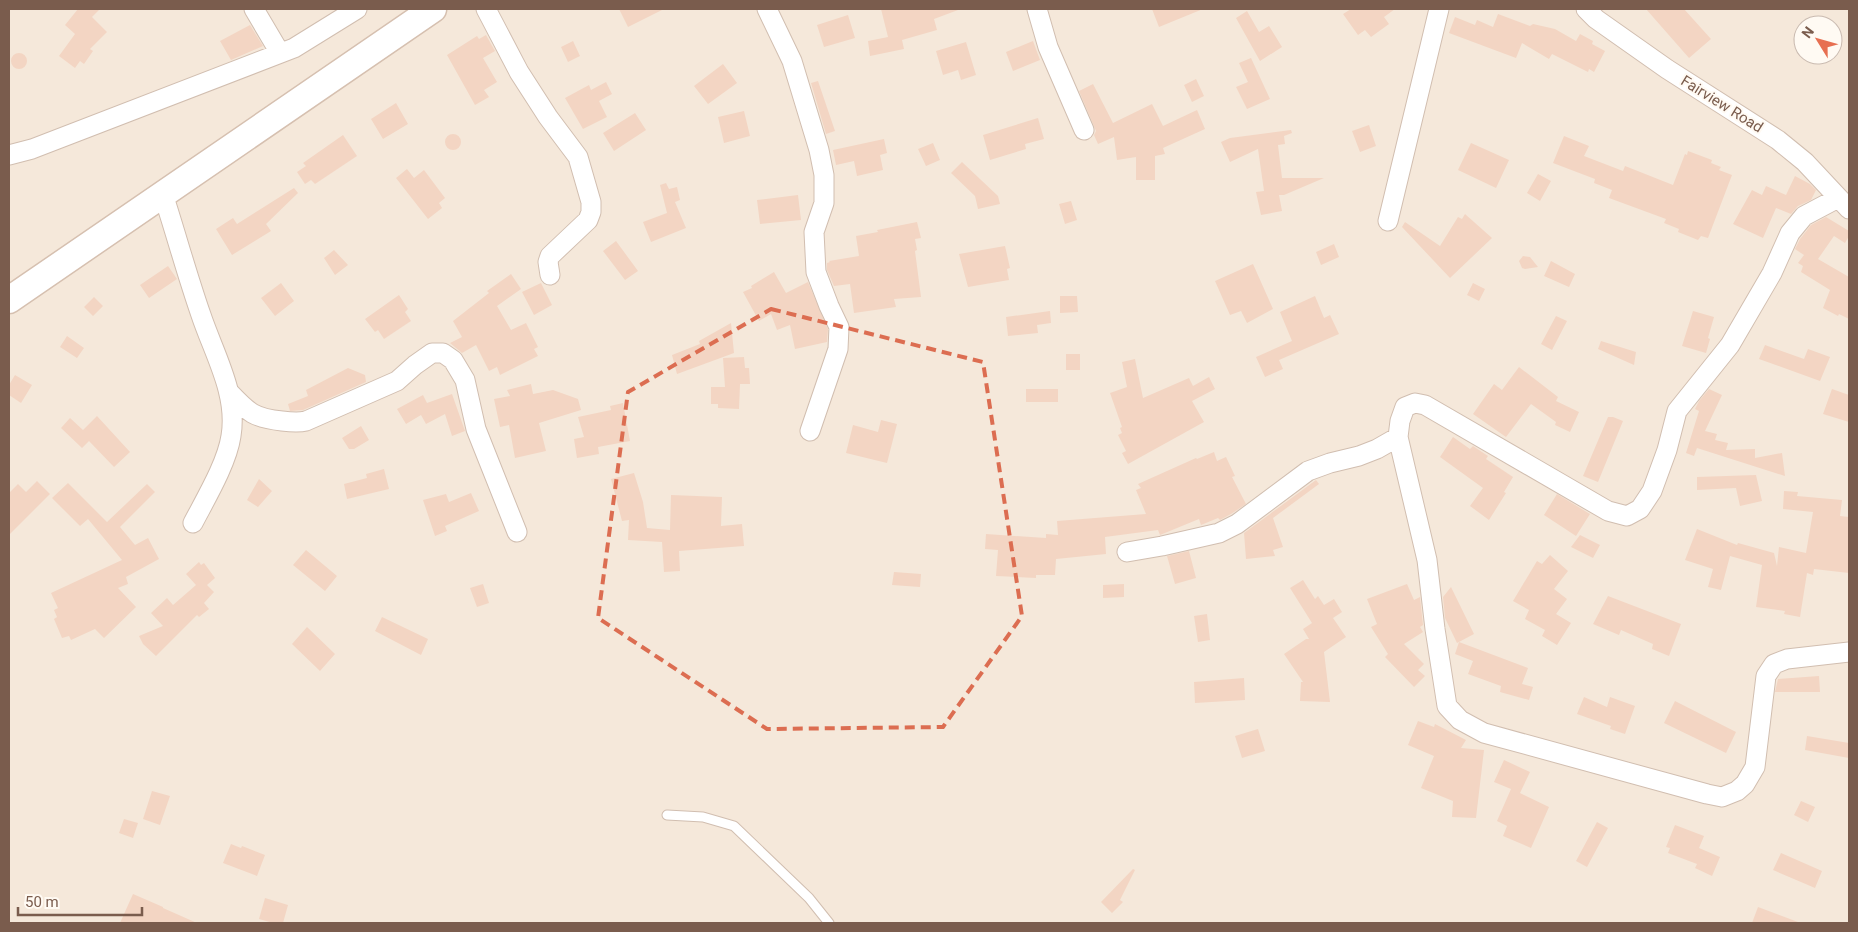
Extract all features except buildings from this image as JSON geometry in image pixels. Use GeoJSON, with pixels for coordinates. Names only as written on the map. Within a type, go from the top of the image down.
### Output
{"type":"FeatureCollection","features":[{"type":"Feature","properties":{"kind":"main road"},"geometry":{"type":"LineString","coordinates":[[9,300],[433,9]]}},
{"type":"Feature","properties":{"kind":"street"},"geometry":{"type":"LineString","coordinates":[[254,9],[280,53]]}},
{"type":"Feature","properties":{"kind":"street"},"geometry":{"type":"LineString","coordinates":[[9,155],[32,149],[294,48],[357,9]]}},
{"type":"Feature","properties":{"kind":"street"},"geometry":{"type":"LineString","coordinates":[[486,9],[519,72],[548,117],[578,157],[591,202],[591,212],[588,220],[550,256],[548,262],[550,275]]}},
{"type":"Feature","properties":{"kind":"street"},"geometry":{"type":"LineString","coordinates":[[767,9],[792,61],[819,150],[824,176],[824,203],[814,232],[816,272],[828,306],[839,327],[838,349],[810,431]]}},
{"type":"Feature","properties":{"kind":"street"},"geometry":{"type":"LineString","coordinates":[[1037,9],[1048,47],[1084,130]]}},
{"type":"Feature","properties":{"kind":"street"},"geometry":{"type":"LineString","coordinates":[[1388,221],[1439,9]]}},
{"type":"Feature","properties":{"kind":"street","name":"Fairview Road"},"geometry":{"type":"LineString","coordinates":[[1586,9],[1596,19],[1667,69],[1778,140],[1805,162],[1844,203]]}},
{"type":"Feature","properties":{"kind":"street"},"geometry":{"type":"LineString","coordinates":[[163,194],[201,315],[229,392],[233,410],[232,435],[227,453],[194,523]]}},
{"type":"Feature","properties":{"kind":"street"},"geometry":{"type":"LineString","coordinates":[[1844,203],[1804,216],[1790,233],[1772,273],[1730,345],[1677,411],[1667,450],[1652,491],[1640,510],[1627,516],[1608,510],[1425,404],[1414,403],[1405,407],[1400,421],[1398,437],[1427,560],[1435,630],[1447,706],[1460,720],[1484,733],[1706,794],[1722,796],[1737,791],[1745,784],[1755,767],[1766,676],[1774,664],[1787,659],[1849,652]]}},
{"type":"Feature","properties":{"kind":"street"},"geometry":{"type":"LineString","coordinates":[[229,392],[245,408],[263,419],[306,421],[397,381],[415,364],[432,353],[443,353],[453,360],[465,380],[476,428],[517,532]]}},
{"type":"Feature","properties":{"kind":"street"},"geometry":{"type":"LineString","coordinates":[[1127,552],[1162,546],[1219,532],[1237,524],[1308,471],[1359,456],[1377,449],[1398,437]]}},
{"type":"Feature","properties":{"kind":"lane"},"geometry":{"type":"LineString","coordinates":[[667,815],[703,817],[734,826],[809,898],[829,923]]}},
{"type":"Feature","properties":{"kind":"highlighted area"},"geometry":{"type":"Polygon","coordinates":[[[771,309],[983,362],[1022,616],[943,727],[767,729],[598,618],[628,392],[771,309]]]}},
{"type":"Feature","properties":{"kind":"shaded area"},"geometry":{"type":"Polygon","coordinates":[[[9,9],[1849,9],[1849,923],[9,923],[9,9]]]}}]}
